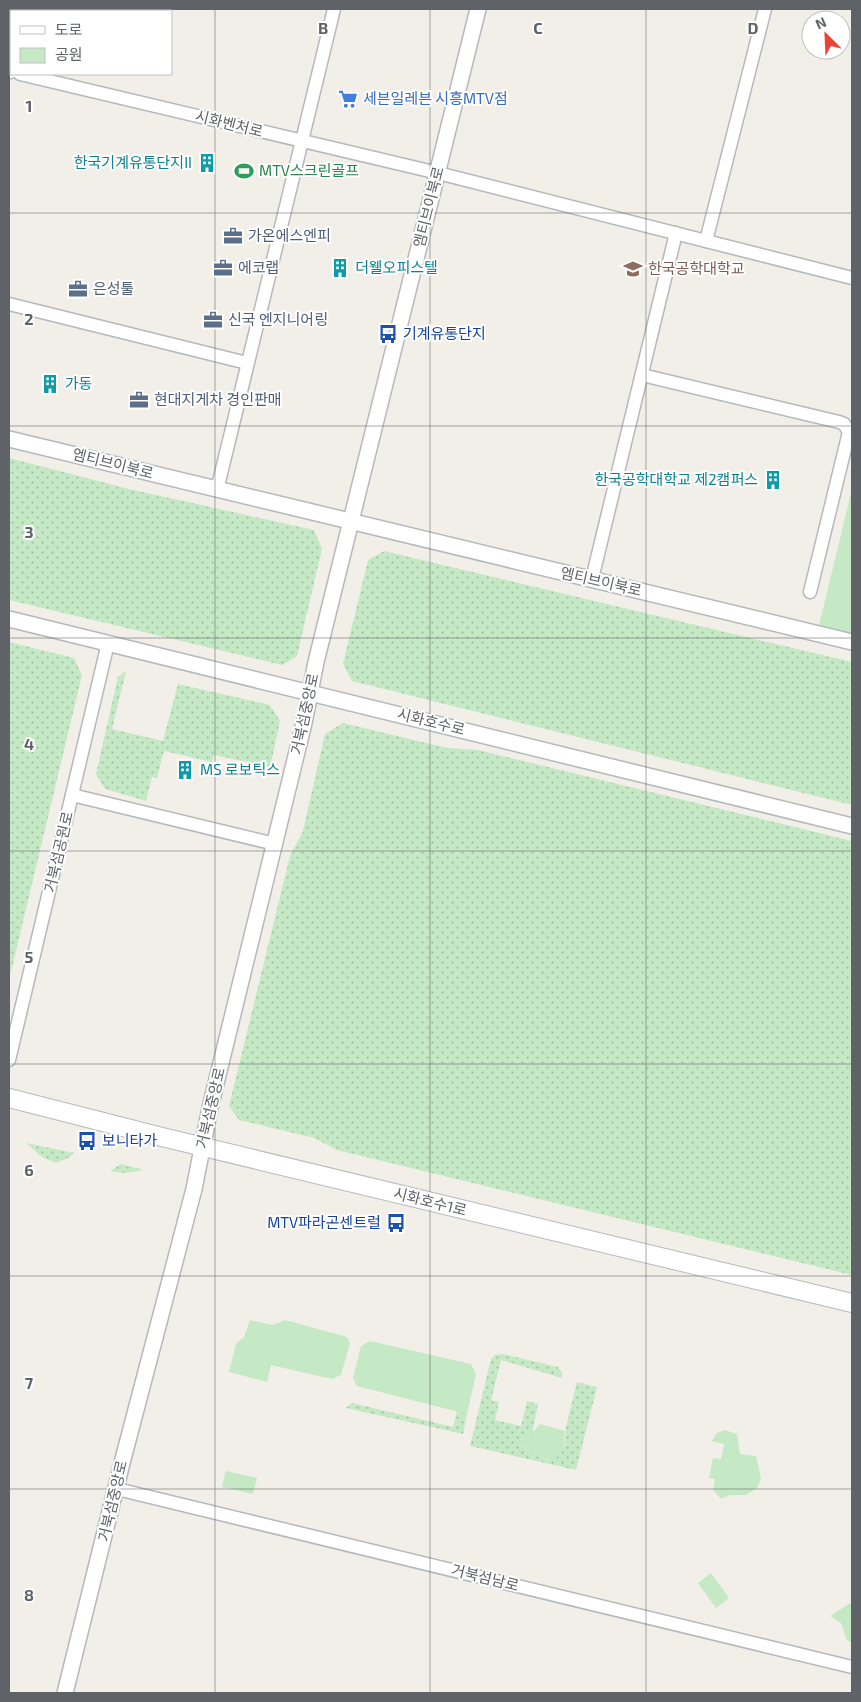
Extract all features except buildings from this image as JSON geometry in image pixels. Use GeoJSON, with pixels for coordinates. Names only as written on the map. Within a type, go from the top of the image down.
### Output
{"type":"FeatureCollection","features":[{"type":"Feature","properties":{"kind":"main road","name":"시화호수1로"},"geometry":{"type":"LineString","coordinates":[[9,1098],[852,1303]]}},
{"type":"Feature","properties":{"kind":"street"},"geometry":{"type":"LineString","coordinates":[[217,490],[334,9]]}},
{"type":"Feature","properties":{"kind":"street","name":"엠티브이북로"},"geometry":{"type":"LineString","coordinates":[[351,521],[478,9]]}},
{"type":"Feature","properties":{"kind":"street"},"geometry":{"type":"LineString","coordinates":[[706,241],[765,9]]}},
{"type":"Feature","properties":{"kind":"street","name":"시화벤처로"},"geometry":{"type":"LineString","coordinates":[[24,75],[303,142],[438,172],[852,278]]}},
{"type":"Feature","properties":{"kind":"street"},"geometry":{"type":"LineString","coordinates":[[592,579],[676,233]]}},
{"type":"Feature","properties":{"kind":"street"},"geometry":{"type":"LineString","coordinates":[[9,304],[247,363]]}},
{"type":"Feature","properties":{"kind":"street"},"geometry":{"type":"LineString","coordinates":[[642,375],[839,422],[847,428],[849,432],[810,592]]}},
{"type":"Feature","properties":{"kind":"street","name":"엠티브이북로"},"geometry":{"type":"LineString","coordinates":[[9,439],[852,642]]}},
{"type":"Feature","properties":{"kind":"street","name":"거북섬중앙로"},"geometry":{"type":"LineString","coordinates":[[65,1693],[122,1463],[194,1189],[202,1146],[351,521]]}},
{"type":"Feature","properties":{"kind":"street","name":"시화호수로"},"geometry":{"type":"LineString","coordinates":[[9,619],[852,826]]}},
{"type":"Feature","properties":{"kind":"street","name":"거북섬공원로"},"geometry":{"type":"LineString","coordinates":[[9,1060],[108,643]]}},
{"type":"Feature","properties":{"kind":"street"},"geometry":{"type":"LineString","coordinates":[[72,795],[275,844]]}},
{"type":"Feature","properties":{"kind":"street","name":"거북섬남로"},"geometry":{"type":"LineString","coordinates":[[117,1489],[852,1667]]}},
{"type":"Feature","properties":{"kind":"green space"},"geometry":{"type":"Polygon","coordinates":[[[9,458],[129,489],[314,530],[322,549],[297,656],[282,665],[9,600],[9,458]]]}},
{"type":"Feature","properties":{"kind":"green space"},"geometry":{"type":"Polygon","coordinates":[[[852,489],[852,642],[817,634],[852,489]]]}},
{"type":"Feature","properties":{"kind":"green space"},"geometry":{"type":"Polygon","coordinates":[[[384,551],[852,662],[852,805],[352,681],[343,664],[368,560],[384,551]]]}},
{"type":"Feature","properties":{"kind":"green space"},"geometry":{"type":"Polygon","coordinates":[[[9,642],[74,658],[82,675],[9,980],[9,642]]]}},
{"type":"Feature","properties":{"kind":"green space"},"geometry":{"type":"Polygon","coordinates":[[[126,671],[112,729],[163,741],[178,684],[270,705],[280,721],[270,767],[214,755],[212,762],[164,751],[157,778],[152,777],[146,801],[105,789],[96,774],[118,677],[126,671]]]}},
{"type":"Feature","properties":{"kind":"green space"},"geometry":{"type":"Polygon","coordinates":[[[343,723],[447,748],[478,750],[852,841],[852,1275],[337,1150],[314,1138],[239,1120],[229,1106],[290,856],[303,831],[325,734],[343,723]]]}},
{"type":"Feature","properties":{"kind":"green space"},"geometry":{"type":"Polygon","coordinates":[[[26,1143],[74,1153],[56,1163],[42,1157],[26,1143]]]}},
{"type":"Feature","properties":{"kind":"green space"},"geometry":{"type":"Polygon","coordinates":[[[121,1164],[144,1170],[125,1173],[110,1171],[121,1164]]]}},
{"type":"Feature","properties":{"kind":"green space"},"geometry":{"type":"Polygon","coordinates":[[[250,1320],[273,1325],[285,1320],[347,1337],[350,1343],[341,1375],[332,1379],[271,1365],[267,1382],[229,1372],[236,1344],[244,1337],[250,1320]]]}},
{"type":"Feature","properties":{"kind":"green space"},"geometry":{"type":"Polygon","coordinates":[[[370,1341],[471,1364],[476,1374],[467,1414],[357,1386],[353,1378],[361,1346],[370,1341]]]}},
{"type":"Feature","properties":{"kind":"green space"},"geometry":{"type":"Polygon","coordinates":[[[503,1354],[558,1367],[562,1373],[562,1378],[501,1360],[491,1400],[499,1402],[495,1420],[521,1426],[527,1401],[538,1404],[532,1434],[515,1443],[545,1459],[550,1460],[564,1447],[566,1427],[577,1382],[597,1387],[576,1470],[470,1446],[491,1359],[495,1355],[503,1354]]]}},
{"type":"Feature","properties":{"kind":"green space"},"geometry":{"type":"Polygon","coordinates":[[[352,1403],[453,1427],[457,1411],[467,1414],[463,1434],[346,1408],[352,1403]]]}},
{"type":"Feature","properties":{"kind":"green space"},"geometry":{"type":"Polygon","coordinates":[[[540,1424],[565,1431],[563,1451],[555,1459],[544,1459],[514,1443],[529,1436],[540,1424]]]}},
{"type":"Feature","properties":{"kind":"green space"},"geometry":{"type":"Polygon","coordinates":[[[725,1430],[737,1434],[740,1454],[756,1456],[761,1478],[757,1488],[746,1495],[730,1495],[721,1499],[713,1490],[715,1479],[709,1478],[713,1458],[721,1459],[724,1444],[712,1441],[717,1433],[725,1430]]]}},
{"type":"Feature","properties":{"kind":"green space"},"geometry":{"type":"Polygon","coordinates":[[[226,1471],[257,1478],[253,1494],[222,1487],[226,1471]]]}},
{"type":"Feature","properties":{"kind":"green space"},"geometry":{"type":"Polygon","coordinates":[[[711,1573],[729,1598],[716,1608],[698,1583],[711,1573]]]}},
{"type":"Feature","properties":{"kind":"green space"},"geometry":{"type":"Polygon","coordinates":[[[852,1602],[852,1643],[847,1640],[841,1623],[830,1616],[852,1602]]]}},
{"type":"Feature","properties":{"kind":"place","name":"세븐일레븐 시흥MTV점"},"geometry":{"type":"Point","coordinates":[348,99]}},
{"type":"Feature","properties":{"kind":"place","name":"한국기계유통단지II"},"geometry":{"type":"Point","coordinates":[207,163]}},
{"type":"Feature","properties":{"kind":"place","name":"MTV스크린골프"},"geometry":{"type":"Point","coordinates":[244,171]}},
{"type":"Feature","properties":{"kind":"place","name":"가온에스엔피"},"geometry":{"type":"Point","coordinates":[233,236]}},
{"type":"Feature","properties":{"kind":"place","name":"에코랩"},"geometry":{"type":"Point","coordinates":[223,268]}},
{"type":"Feature","properties":{"kind":"place","name":"더웰오피스텔"},"geometry":{"type":"Point","coordinates":[340,268]}},
{"type":"Feature","properties":{"kind":"place","name":"한국공학대학교"},"geometry":{"type":"Point","coordinates":[633,269]}},
{"type":"Feature","properties":{"kind":"place","name":"은성툴"},"geometry":{"type":"Point","coordinates":[78,289]}},
{"type":"Feature","properties":{"kind":"place","name":"신국 엔지니어링"},"geometry":{"type":"Point","coordinates":[213,320]}},
{"type":"Feature","properties":{"kind":"place","name":"기계유통단지"},"geometry":{"type":"Point","coordinates":[388,334]}},
{"type":"Feature","properties":{"kind":"place","name":"가동"},"geometry":{"type":"Point","coordinates":[50,384]}},
{"type":"Feature","properties":{"kind":"place","name":"현대지게차 경인판매"},"geometry":{"type":"Point","coordinates":[139,400]}},
{"type":"Feature","properties":{"kind":"place","name":"한국공학대학교 제2캠퍼스"},"geometry":{"type":"Point","coordinates":[773,480]}},
{"type":"Feature","properties":{"kind":"place","name":"MS 로보틱스"},"geometry":{"type":"Point","coordinates":[185,770]}},
{"type":"Feature","properties":{"kind":"place","name":"보니타가"},"geometry":{"type":"Point","coordinates":[87,1141]}},
{"type":"Feature","properties":{"kind":"place","name":"MTV파라곤센트럴"},"geometry":{"type":"Point","coordinates":[396,1223]}}]}
